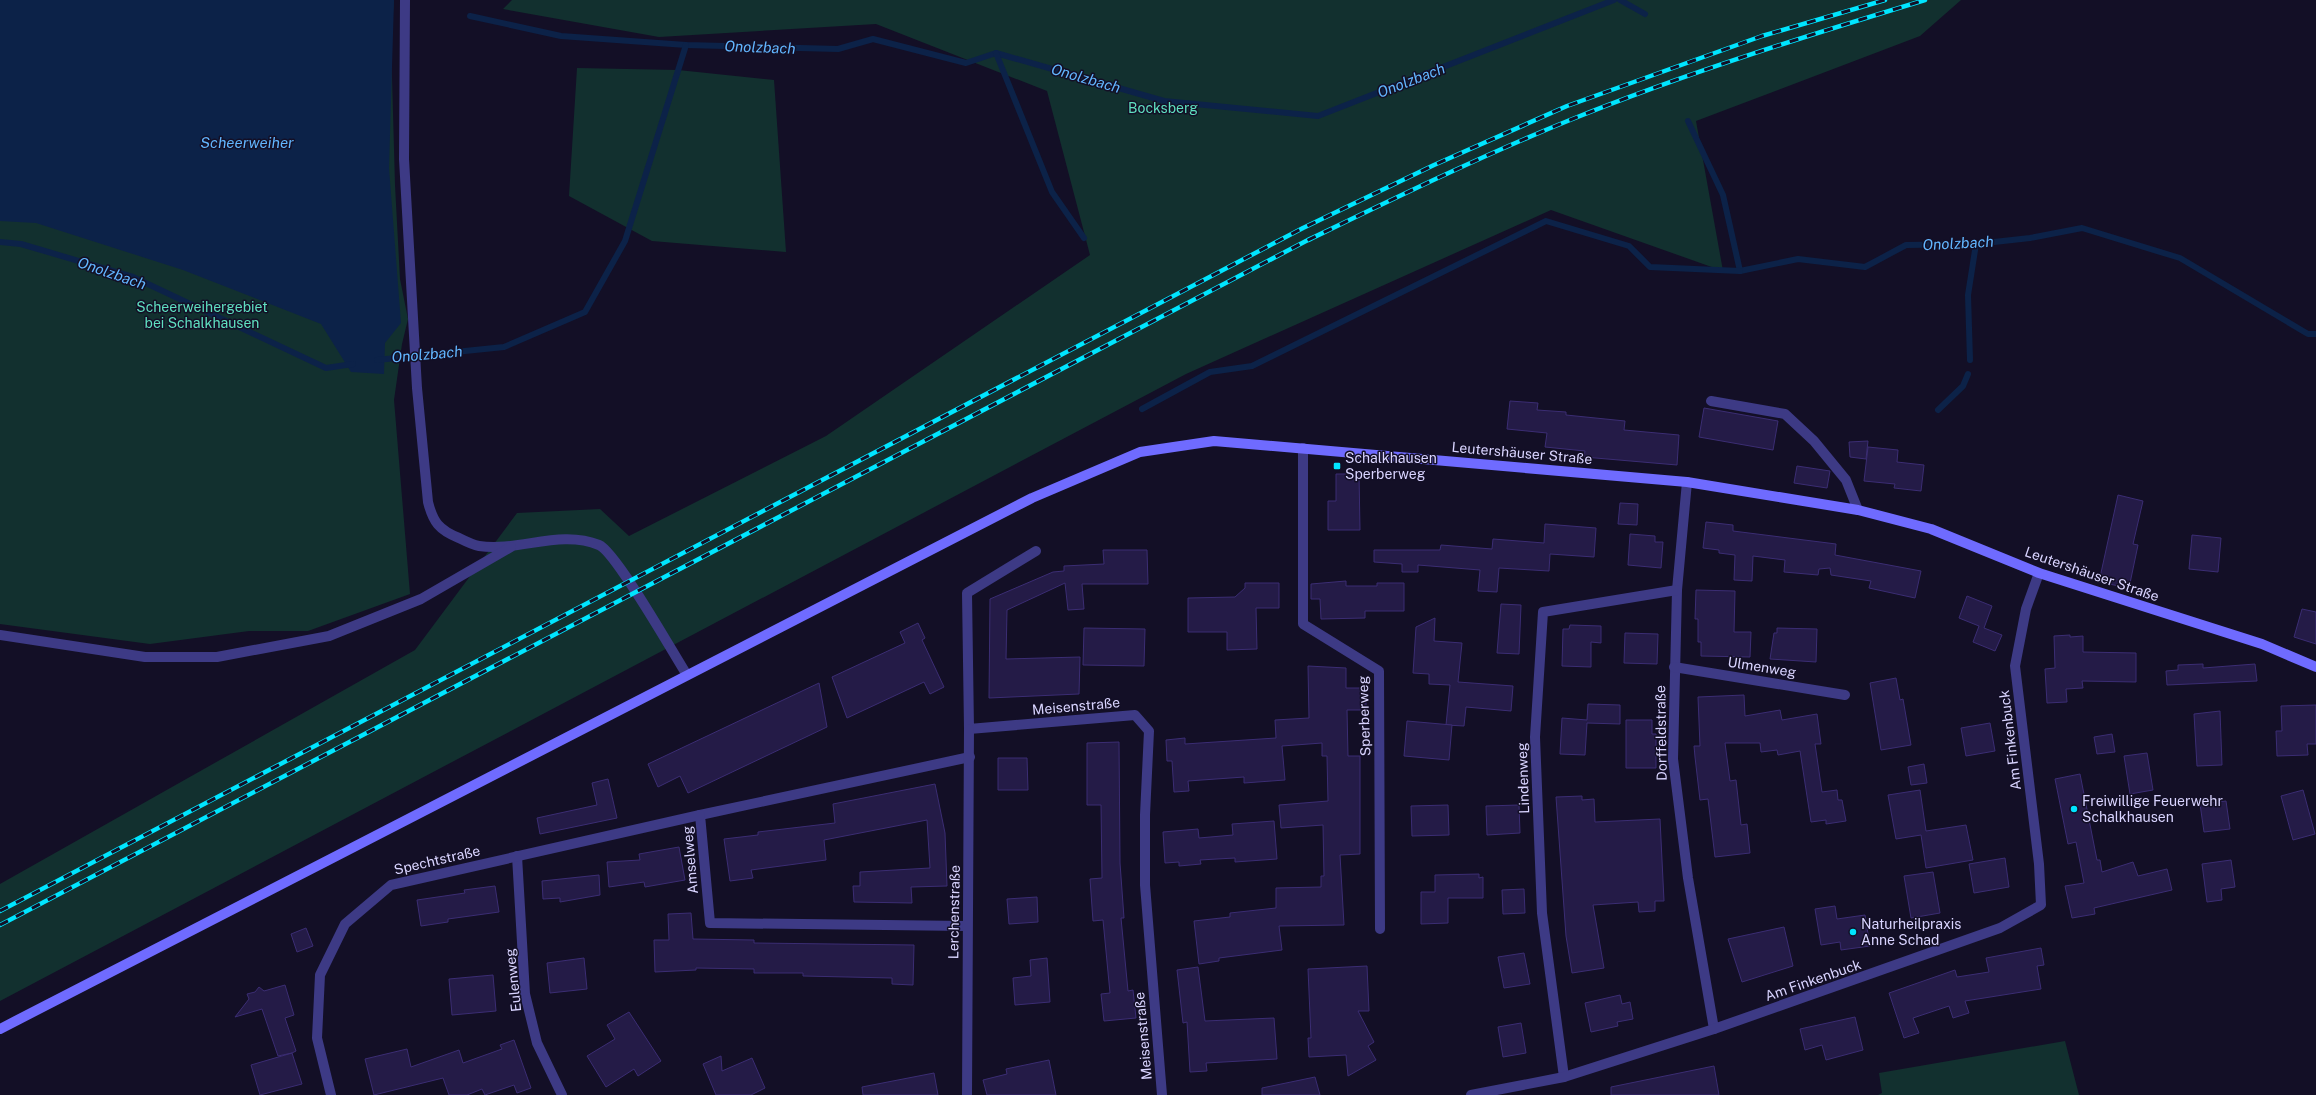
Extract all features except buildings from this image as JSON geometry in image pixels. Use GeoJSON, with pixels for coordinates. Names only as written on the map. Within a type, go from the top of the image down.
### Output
{"type":"FeatureCollection","features":[{"type":"Feature","properties":{"kind":"main road","name":"Leutershäuser Straße"},"geometry":{"type":"LineString","coordinates":[[0,1029],[1032,498],[1140,452],[1214,441],[1303,448],[1687,482],[1858,510],[1931,529],[2039,573],[2262,644],[2316,667]]}},
{"type":"Feature","properties":{"kind":"street"},"geometry":{"type":"LineString","coordinates":[[405,0],[404,159],[417,388],[428,502],[432,519],[449,534],[478,546],[511,547],[566,538],[600,545],[619,565],[687,675]]}},
{"type":"Feature","properties":{"kind":"street"},"geometry":{"type":"LineString","coordinates":[[1711,401],[1785,414],[1814,441],[1846,480],[1858,510]]}},
{"type":"Feature","properties":{"kind":"street","name":"Sperberweg"},"geometry":{"type":"LineString","coordinates":[[1303,448],[1303,624],[1379,670],[1380,929]]}},
{"type":"Feature","properties":{"kind":"street","name":"Dorffeldstraße"},"geometry":{"type":"LineString","coordinates":[[1687,482],[1677,590],[1673,759],[1688,878],[1714,1029]]}},
{"type":"Feature","properties":{"kind":"street"},"geometry":{"type":"LineString","coordinates":[[0,635],[145,657],[217,657],[329,636],[421,599],[511,547]]}},
{"type":"Feature","properties":{"kind":"street"},"geometry":{"type":"LineString","coordinates":[[969,729],[967,593],[1036,551]]}},
{"type":"Feature","properties":{"kind":"street","name":"Am Finkenbuck"},"geometry":{"type":"LineString","coordinates":[[1471,1095],[1564,1077],[1714,1029],[2000,928],[2041,905],[2039,864],[2015,666],[2026,609],[2039,573]]}},
{"type":"Feature","properties":{"kind":"street","name":"Lindenweg"},"geometry":{"type":"LineString","coordinates":[[1564,1077],[1542,913],[1535,737],[1543,612],[1677,590]]}},
{"type":"Feature","properties":{"kind":"street","name":"Ulmenweg"},"geometry":{"type":"LineString","coordinates":[[1674,667],[1845,695]]}},
{"type":"Feature","properties":{"kind":"street","name":"Meisenstraße"},"geometry":{"type":"LineString","coordinates":[[969,729],[1135,715],[1149,731],[1145,815],[1145,885],[1162,1095]]}},
{"type":"Feature","properties":{"kind":"street","name":"Lerchenstraße"},"geometry":{"type":"LineString","coordinates":[[967,1095],[969,729]]}},
{"type":"Feature","properties":{"kind":"street","name":"Amselweg"},"geometry":{"type":"LineString","coordinates":[[967,926],[710,922],[700,815],[970,757]]}},
{"type":"Feature","properties":{"kind":"street","name":"Spechtstraße"},"geometry":{"type":"LineString","coordinates":[[331,1095],[316,1038],[320,975],[345,924],[391,885],[700,815]]}},
{"type":"Feature","properties":{"kind":"street","name":"Eulenweg"},"geometry":{"type":"LineString","coordinates":[[518,856],[525,994],[537,1043],[562,1095]]}},
{"type":"Feature","properties":{"kind":"green space","name":"Scheerweihergebiet bei Schalkhausen"},"geometry":{"type":"Polygon","coordinates":[[[0,0],[394,0],[391,41],[395,185],[400,279],[408,319],[402,344],[394,400],[410,594],[308,631],[249,631],[150,644],[0,624],[0,0]]]}},
{"type":"Feature","properties":{"kind":"green space","name":"Bocksberg"},"geometry":{"type":"Polygon","coordinates":[[[512,0],[1961,0],[1920,36],[1696,121],[1723,271],[1551,210],[1186,374],[0,1001],[0,884],[415,650],[517,513],[600,509],[629,536],[826,436],[1090,255],[1047,91],[876,24],[659,37],[503,9],[512,0]]]}},
{"type":"Feature","properties":{"kind":"green space"},"geometry":{"type":"Polygon","coordinates":[[[577,68],[678,70],[774,80],[786,252],[652,241],[569,196],[577,68]]]}},
{"type":"Feature","properties":{"kind":"green space"},"geometry":{"type":"Polygon","coordinates":[[[2065,1041],[2079,1095],[1878,1095],[1882,1093],[1879,1073],[2065,1041]]]}},
{"type":"Feature","properties":{"kind":"water","name":"Scheerweiher"},"geometry":{"type":"Polygon","coordinates":[[[0,0],[394,0],[389,168],[401,323],[385,343],[384,374],[351,372],[321,324],[183,270],[36,223],[0,221],[0,0]]]}},
{"type":"Feature","properties":{"kind":"waterway","name":"Onolzbach"},"geometry":{"type":"LineString","coordinates":[[470,16],[561,36],[686,45],[838,49],[873,39],[966,63],[996,53],[1164,101],[1318,116],[1614,0]]}},
{"type":"Feature","properties":{"kind":"waterway","name":"Onolzbach"},"geometry":{"type":"LineString","coordinates":[[1620,0],[1645,14]]}},
{"type":"Feature","properties":{"kind":"waterway","name":"Onolzbach"},"geometry":{"type":"LineString","coordinates":[[377,360],[504,347],[585,312],[625,241],[686,45]]}},
{"type":"Feature","properties":{"kind":"waterway"},"geometry":{"type":"LineString","coordinates":[[996,53],[1052,192],[1084,238]]}},
{"type":"Feature","properties":{"kind":"waterway","name":"Onolzbach"},"geometry":{"type":"LineString","coordinates":[[1688,121],[1723,195],[1740,271],[1798,259],[1865,267],[1906,245],[1976,244],[2030,238],[2082,228],[2180,258],[2308,334],[2316,334]]}},
{"type":"Feature","properties":{"kind":"waterway"},"geometry":{"type":"LineString","coordinates":[[1142,409],[1210,372],[1252,366],[1546,221],[1629,246],[1650,267],[1740,271]]}},
{"type":"Feature","properties":{"kind":"waterway","name":"Onolzbach"},"geometry":{"type":"LineString","coordinates":[[0,242],[21,244],[133,277],[326,368],[353,364]]}},
{"type":"Feature","properties":{"kind":"waterway"},"geometry":{"type":"LineString","coordinates":[[1970,360],[1968,295],[1976,244]]}},
{"type":"Feature","properties":{"kind":"waterway"},"geometry":{"type":"LineString","coordinates":[[1938,410],[1963,386],[1968,374]]}},
{"type":"Feature","properties":{"kind":"railway"},"geometry":{"type":"LineString","coordinates":[[0,911],[1303,228],[1434,165],[1567,106],[1762,36],[1885,0]]}},
{"type":"Feature","properties":{"kind":"railway"},"geometry":{"type":"LineString","coordinates":[[0,925],[1306,241],[1371,209],[1503,148],[1658,86],[1836,27],[1925,0]]}},
{"type":"Feature","properties":{"kind":"place","name":"Schalkhausen Sperberweg"},"geometry":{"type":"Point","coordinates":[1337,466]}},
{"type":"Feature","properties":{"kind":"place","name":"Freiwillige Feuerwehr Schalkhausen"},"geometry":{"type":"Point","coordinates":[2074,809]}},
{"type":"Feature","properties":{"kind":"place","name":"Naturheilpraxis Anne Schad"},"geometry":{"type":"Point","coordinates":[1853,932]}}]}
